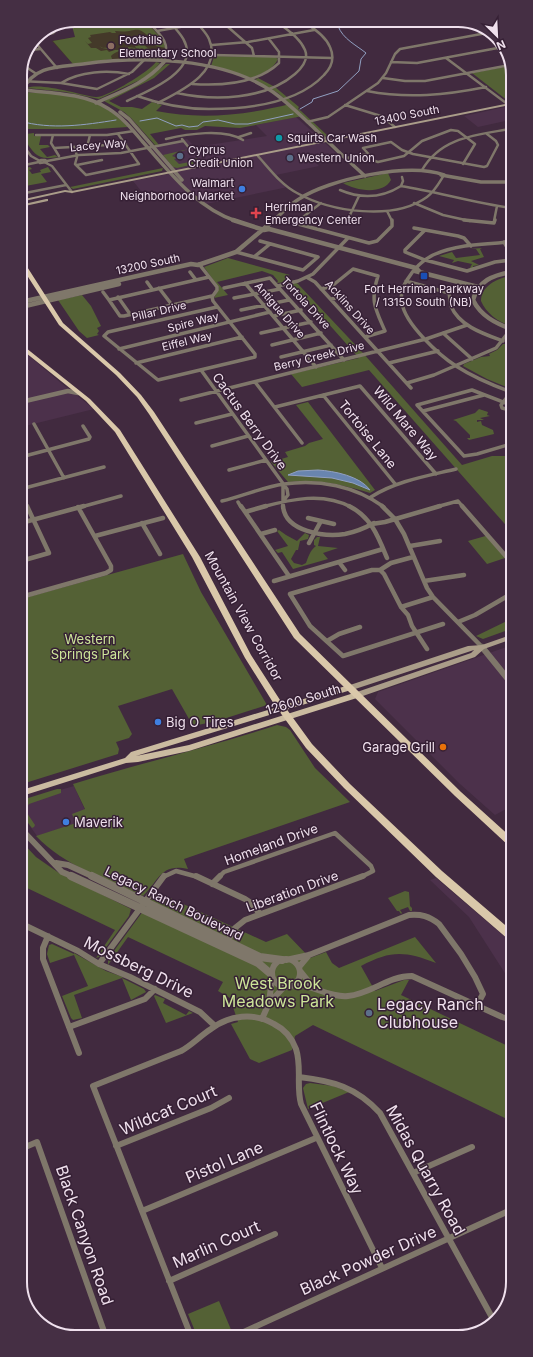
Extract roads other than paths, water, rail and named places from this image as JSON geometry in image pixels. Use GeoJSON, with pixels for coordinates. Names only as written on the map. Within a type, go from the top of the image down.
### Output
{"type":"FeatureCollection","features":[{"type":"Feature","properties":{"kind":"highway"},"geometry":{"type":"LineString","coordinates":[[27,273],[66,330],[118,374],[144,402],[169,438],[291,628],[306,646],[458,794],[506,838]]}},
{"type":"Feature","properties":{"kind":"highway","name":"Mountain View Corridor"},"geometry":{"type":"LineString","coordinates":[[27,351],[108,419],[124,439],[196,557],[245,651],[288,717],[309,746],[346,786],[438,874],[506,932]]}},
{"type":"Feature","properties":{"kind":"main road","name":"13400 South"},"geometry":{"type":"LineString","coordinates":[[27,200],[72,192],[506,105]]}},
{"type":"Feature","properties":{"kind":"main road","name":"13400 South"},"geometry":{"type":"LineString","coordinates":[[27,205],[67,196],[72,192]]}},
{"type":"Feature","properties":{"kind":"main road","name":"12600 South"},"geometry":{"type":"LineString","coordinates":[[126,760],[134,754],[349,688],[470,648],[482,647],[506,639]]}},
{"type":"Feature","properties":{"kind":"main road","name":"12600 South"},"geometry":{"type":"LineString","coordinates":[[27,790],[126,760],[138,759],[189,748],[288,717],[473,655],[482,647]]}},
{"type":"Feature","properties":{"kind":"street"},"geometry":{"type":"LineString","coordinates":[[97,102],[148,77],[164,62],[168,53],[167,46],[165,40],[153,27]]}},
{"type":"Feature","properties":{"kind":"street"},"geometry":{"type":"LineString","coordinates":[[157,31],[181,27]]}},
{"type":"Feature","properties":{"kind":"street"},"geometry":{"type":"LineString","coordinates":[[158,103],[177,94],[192,84],[208,67],[213,55],[212,45],[207,34],[201,27]]}},
{"type":"Feature","properties":{"kind":"street"},"geometry":{"type":"LineString","coordinates":[[228,27],[253,51],[254,56]]}},
{"type":"Feature","properties":{"kind":"street"},"geometry":{"type":"LineString","coordinates":[[177,94],[217,97],[243,94],[268,88],[283,82],[296,74],[304,65],[306,58],[304,46],[284,27]]}},
{"type":"Feature","properties":{"kind":"street"},"geometry":{"type":"LineString","coordinates":[[137,96],[158,103],[181,107],[216,109],[247,106],[281,98],[302,90],[317,81],[328,69],[332,58],[332,52],[328,44],[310,27]]}},
{"type":"Feature","properties":{"kind":"street"},"geometry":{"type":"LineString","coordinates":[[127,101],[169,79],[183,64],[187,54],[187,46],[182,36],[175,28]]}},
{"type":"Feature","properties":{"kind":"street"},"geometry":{"type":"LineString","coordinates":[[212,45],[245,43],[314,30]]}},
{"type":"Feature","properties":{"kind":"street"},"geometry":{"type":"LineString","coordinates":[[307,122],[326,118],[367,91],[383,78],[396,52],[405,48],[477,35]]}},
{"type":"Feature","properties":{"kind":"street"},"geometry":{"type":"LineString","coordinates":[[192,84],[220,85],[250,79],[272,70],[278,64],[280,57],[278,48],[269,39]]}},
{"type":"Feature","properties":{"kind":"street"},"geometry":{"type":"LineString","coordinates":[[38,45],[57,68]]}},
{"type":"Feature","properties":{"kind":"street"},"geometry":{"type":"LineString","coordinates":[[35,49],[40,48]]}},
{"type":"Feature","properties":{"kind":"street"},"geometry":{"type":"LineString","coordinates":[[391,62],[414,64],[477,52]]}},
{"type":"Feature","properties":{"kind":"street"},"geometry":{"type":"LineString","coordinates":[[213,55],[332,58]]}},
{"type":"Feature","properties":{"kind":"street"},"geometry":{"type":"LineString","coordinates":[[446,58],[506,101]]}},
{"type":"Feature","properties":{"kind":"street"},"geometry":{"type":"LineString","coordinates":[[27,81],[61,83],[97,89],[129,74],[144,60]]}},
{"type":"Feature","properties":{"kind":"street"},"geometry":{"type":"LineString","coordinates":[[27,80],[35,74],[57,68],[106,61],[144,60],[208,67],[250,79],[268,88],[281,98],[365,176]]}},
{"type":"Feature","properties":{"kind":"street"},"geometry":{"type":"LineString","coordinates":[[383,78],[420,81],[505,66]]}},
{"type":"Feature","properties":{"kind":"street"},"geometry":{"type":"LineString","coordinates":[[28,69],[35,74]]}},
{"type":"Feature","properties":{"kind":"street"},"geometry":{"type":"LineString","coordinates":[[61,83],[71,78],[99,73],[117,72],[129,74]]}},
{"type":"Feature","properties":{"kind":"street"},"geometry":{"type":"LineString","coordinates":[[367,91],[397,96],[421,97],[444,95],[486,87]]}},
{"type":"Feature","properties":{"kind":"street"},"geometry":{"type":"LineString","coordinates":[[27,90],[58,93],[97,102],[122,112],[136,126],[151,147],[186,188],[200,202],[216,213],[266,232],[339,249],[478,287]]}},
{"type":"Feature","properties":{"kind":"street"},"geometry":{"type":"LineString","coordinates":[[97,102],[123,119],[151,147]]}},
{"type":"Feature","properties":{"kind":"street"},"geometry":{"type":"LineString","coordinates":[[345,105],[381,116],[395,127]]}},
{"type":"Feature","properties":{"kind":"street"},"geometry":{"type":"LineString","coordinates":[[378,162],[400,157],[422,141],[451,130],[458,131],[474,145],[463,164]]}},
{"type":"Feature","properties":{"kind":"street"},"geometry":{"type":"LineString","coordinates":[[422,170],[429,157],[441,148],[467,138],[506,130]]}},
{"type":"Feature","properties":{"kind":"street"},"geometry":{"type":"LineString","coordinates":[[36,135],[118,134],[134,131]]}},
{"type":"Feature","properties":{"kind":"street"},"geometry":{"type":"LineString","coordinates":[[166,140],[179,136],[206,135],[240,137],[252,133]]}},
{"type":"Feature","properties":{"kind":"street"},"geometry":{"type":"LineString","coordinates":[[75,151],[77,157],[75,162],[86,175],[138,165],[132,156],[131,151],[118,134]]}},
{"type":"Feature","properties":{"kind":"street"},"geometry":{"type":"LineString","coordinates":[[378,162],[363,148],[392,142],[408,152],[484,167],[487,166],[498,146],[496,141],[487,134]]}},
{"type":"Feature","properties":{"kind":"street"},"geometry":{"type":"LineString","coordinates":[[53,135],[51,143],[59,156]]}},
{"type":"Feature","properties":{"kind":"street"},"geometry":{"type":"LineString","coordinates":[[87,147],[90,135]]}},
{"type":"Feature","properties":{"kind":"street"},"geometry":{"type":"LineString","coordinates":[[179,136],[190,148]]}},
{"type":"Feature","properties":{"kind":"street"},"geometry":{"type":"LineString","coordinates":[[240,137],[243,140]]}},
{"type":"Feature","properties":{"kind":"street","name":"Lacey Way"},"geometry":{"type":"LineString","coordinates":[[39,162],[46,162],[75,151],[114,154],[183,141]]}},
{"type":"Feature","properties":{"kind":"street"},"geometry":{"type":"LineString","coordinates":[[54,148],[75,151],[87,147],[107,147],[126,144]]}},
{"type":"Feature","properties":{"kind":"street"},"geometry":{"type":"LineString","coordinates":[[27,151],[39,162]]}},
{"type":"Feature","properties":{"kind":"street"},"geometry":{"type":"LineString","coordinates":[[257,154],[293,191],[321,203],[352,210],[387,210],[414,203],[433,191],[444,175]]}},
{"type":"Feature","properties":{"kind":"street"},"geometry":{"type":"LineString","coordinates":[[346,158],[368,154]]}},
{"type":"Feature","properties":{"kind":"street"},"geometry":{"type":"LineString","coordinates":[[77,165],[102,160]]}},
{"type":"Feature","properties":{"kind":"street"},"geometry":{"type":"LineString","coordinates":[[27,165],[39,162]]}},
{"type":"Feature","properties":{"kind":"street"},"geometry":{"type":"LineString","coordinates":[[46,162],[52,166],[72,192]]}},
{"type":"Feature","properties":{"kind":"street"},"geometry":{"type":"LineString","coordinates":[[378,162],[376,165],[378,166]]}},
{"type":"Feature","properties":{"kind":"street"},"geometry":{"type":"LineString","coordinates":[[236,252],[264,230],[286,208],[303,196],[319,188],[365,176],[402,170],[422,170],[476,181],[506,182]]}},
{"type":"Feature","properties":{"kind":"street"},"geometry":{"type":"LineString","coordinates":[[340,190],[359,196],[383,194],[395,190],[401,186],[403,181],[402,177]]}},
{"type":"Feature","properties":{"kind":"street"},"geometry":{"type":"LineString","coordinates":[[27,193],[66,185]]}},
{"type":"Feature","properties":{"kind":"street"},"geometry":{"type":"LineString","coordinates":[[401,186],[433,191],[506,207]]}},
{"type":"Feature","properties":{"kind":"street"},"geometry":{"type":"LineString","coordinates":[[349,217],[359,196]]}},
{"type":"Feature","properties":{"kind":"street"},"geometry":{"type":"LineString","coordinates":[[321,203],[298,222],[298,224],[348,238],[374,243],[393,224],[387,210]]}},
{"type":"Feature","properties":{"kind":"street"},"geometry":{"type":"LineString","coordinates":[[414,203],[448,218],[465,222],[494,223],[497,206]]}},
{"type":"Feature","properties":{"kind":"street"},"geometry":{"type":"LineString","coordinates":[[414,228],[464,238],[471,246]]}},
{"type":"Feature","properties":{"kind":"street"},"geometry":{"type":"LineString","coordinates":[[424,230],[405,250],[405,252],[425,260],[469,271],[495,262],[506,261]]}},
{"type":"Feature","properties":{"kind":"street"},"geometry":{"type":"LineString","coordinates":[[234,298],[254,294],[308,278],[339,249],[348,238]]}},
{"type":"Feature","properties":{"kind":"street"},"geometry":{"type":"LineString","coordinates":[[236,252],[301,270],[305,270],[318,257],[260,241]]}},
{"type":"Feature","properties":{"kind":"street"},"geometry":{"type":"LineString","coordinates":[[506,245],[504,242],[471,246],[442,252],[425,260],[406,281],[402,289],[401,304],[408,318],[426,339],[455,366],[481,380],[506,390]]}},
{"type":"Feature","properties":{"kind":"street"},"geometry":{"type":"LineString","coordinates":[[254,257],[270,244]]}},
{"type":"Feature","properties":{"kind":"street","name":"13200 South"},"geometry":{"type":"LineString","coordinates":[[44,299],[159,273],[191,264],[198,265],[236,252]]}},
{"type":"Feature","properties":{"kind":"street"},"geometry":{"type":"LineString","coordinates":[[311,264],[321,266]]}},
{"type":"Feature","properties":{"kind":"street"},"geometry":{"type":"LineString","coordinates":[[103,292],[120,316],[212,296],[217,290],[217,287],[198,265]]}},
{"type":"Feature","properties":{"kind":"street"},"geometry":{"type":"LineString","coordinates":[[321,289],[332,286],[353,269],[378,276],[374,289],[374,304],[385,331],[365,337]]}},
{"type":"Feature","properties":{"kind":"street"},"geometry":{"type":"LineString","coordinates":[[190,272],[196,280]]}},
{"type":"Feature","properties":{"kind":"street"},"geometry":{"type":"LineString","coordinates":[[506,274],[488,279],[478,287],[473,300],[478,310],[491,320],[506,327]]}},
{"type":"Feature","properties":{"kind":"street"},"geometry":{"type":"LineString","coordinates":[[109,300],[209,277]]}},
{"type":"Feature","properties":{"kind":"street","name":"Tortola Drive"},"geometry":{"type":"LineString","coordinates":[[245,283],[270,278],[289,300],[301,310],[344,360]]}},
{"type":"Feature","properties":{"kind":"street","name":"Acklins Drive"},"geometry":{"type":"LineString","coordinates":[[308,278],[315,282],[412,388]]}},
{"type":"Feature","properties":{"kind":"street"},"geometry":{"type":"LineString","coordinates":[[406,281],[449,293],[451,304],[455,313],[468,325],[488,336],[503,341]]}},
{"type":"Feature","properties":{"kind":"street"},"geometry":{"type":"LineString","coordinates":[[147,282],[152,289]]}},
{"type":"Feature","properties":{"kind":"street"},"geometry":{"type":"LineString","coordinates":[[224,288],[245,283]]}},
{"type":"Feature","properties":{"kind":"street","name":"Antigua Drive"},"geometry":{"type":"LineString","coordinates":[[245,283],[316,367]]}},
{"type":"Feature","properties":{"kind":"street"},"geometry":{"type":"LineString","coordinates":[[159,288],[172,305]]}},
{"type":"Feature","properties":{"kind":"street"},"geometry":{"type":"LineString","coordinates":[[119,349],[158,380],[255,357],[255,354],[217,307],[212,296]]}},
{"type":"Feature","properties":{"kind":"street"},"geometry":{"type":"LineString","coordinates":[[118,297],[130,314]]}},
{"type":"Feature","properties":{"kind":"street"},"geometry":{"type":"LineString","coordinates":[[331,299],[343,297]]}},
{"type":"Feature","properties":{"kind":"street"},"geometry":{"type":"LineString","coordinates":[[27,301],[44,299]]}},
{"type":"Feature","properties":{"kind":"street"},"geometry":{"type":"LineString","coordinates":[[27,304],[44,299]]}},
{"type":"Feature","properties":{"kind":"street"},"geometry":{"type":"LineString","coordinates":[[242,310],[289,300]]}},
{"type":"Feature","properties":{"kind":"street","name":"Pillar Drive"},"geometry":{"type":"LineString","coordinates":[[119,349],[105,337],[104,334],[217,307]]}},
{"type":"Feature","properties":{"kind":"street"},"geometry":{"type":"LineString","coordinates":[[274,316],[301,310]]}},
{"type":"Feature","properties":{"kind":"street","name":"Spire Way"},"geometry":{"type":"LineString","coordinates":[[119,349],[270,312]]}},
{"type":"Feature","properties":{"kind":"street"},"geometry":{"type":"LineString","coordinates":[[262,333],[311,322]]}},
{"type":"Feature","properties":{"kind":"street","name":"Berry Creek Drive"},"geometry":{"type":"LineString","coordinates":[[181,400],[426,339],[468,325]]}},
{"type":"Feature","properties":{"kind":"street"},"geometry":{"type":"LineString","coordinates":[[272,345],[321,333]]}},
{"type":"Feature","properties":{"kind":"street"},"geometry":{"type":"LineString","coordinates":[[443,333],[472,358]]}},
{"type":"Feature","properties":{"kind":"street"},"geometry":{"type":"LineString","coordinates":[[407,383],[434,375],[496,348],[506,336]]}},
{"type":"Feature","properties":{"kind":"street","name":"Eiffel Way"},"geometry":{"type":"LineString","coordinates":[[136,363],[242,337]]}},
{"type":"Feature","properties":{"kind":"street"},"geometry":{"type":"LineString","coordinates":[[281,358],[332,345]]}},
{"type":"Feature","properties":{"kind":"street"},"geometry":{"type":"LineString","coordinates":[[389,363],[438,351]]}},
{"type":"Feature","properties":{"kind":"street","name":"Cactus Berry Drive"},"geometry":{"type":"LineString","coordinates":[[201,370],[284,484]]}},
{"type":"Feature","properties":{"kind":"street"},"geometry":{"type":"LineString","coordinates":[[255,382],[302,443]]}},
{"type":"Feature","properties":{"kind":"street"},"geometry":{"type":"LineString","coordinates":[[27,399],[58,391],[67,384]]}},
{"type":"Feature","properties":{"kind":"street","name":"Wild Mare Way"},"geometry":{"type":"LineString","coordinates":[[275,408],[360,386],[436,474]]}},
{"type":"Feature","properties":{"kind":"street"},"geometry":{"type":"LineString","coordinates":[[504,446],[464,456],[417,405],[472,390],[506,404]]}},
{"type":"Feature","properties":{"kind":"street"},"geometry":{"type":"LineString","coordinates":[[27,399],[66,392],[78,393]]}},
{"type":"Feature","properties":{"kind":"street","name":"Tortoise Lane"},"geometry":{"type":"LineString","coordinates":[[323,395],[396,485]]}},
{"type":"Feature","properties":{"kind":"street"},"geometry":{"type":"LineString","coordinates":[[423,411],[484,395]]}},
{"type":"Feature","properties":{"kind":"street"},"geometry":{"type":"LineString","coordinates":[[503,402],[506,398]]}},
{"type":"Feature","properties":{"kind":"street"},"geometry":{"type":"LineString","coordinates":[[196,423],[232,414]]}},
{"type":"Feature","properties":{"kind":"street"},"geometry":{"type":"LineString","coordinates":[[34,424],[64,478]]}},
{"type":"Feature","properties":{"kind":"street"},"geometry":{"type":"LineString","coordinates":[[27,455],[89,439],[90,436],[83,426]]}},
{"type":"Feature","properties":{"kind":"street"},"geometry":{"type":"LineString","coordinates":[[212,446],[248,436]]}},
{"type":"Feature","properties":{"kind":"street"},"geometry":{"type":"LineString","coordinates":[[229,470],[266,460]]}},
{"type":"Feature","properties":{"kind":"street"},"geometry":{"type":"LineString","coordinates":[[27,487],[104,467]]}},
{"type":"Feature","properties":{"kind":"street"},"geometry":{"type":"LineString","coordinates":[[371,497],[396,485],[456,469]]}},
{"type":"Feature","properties":{"kind":"street"},"geometry":{"type":"LineString","coordinates":[[222,501],[284,484],[305,483],[325,484],[351,489],[371,497],[395,518],[410,546],[413,557],[433,597],[482,647],[506,677]]}},
{"type":"Feature","properties":{"kind":"street"},"geometry":{"type":"LineString","coordinates":[[284,484],[289,493],[288,497],[284,500],[283,506],[288,518],[294,524],[314,533],[331,536],[342,535],[372,524],[385,522],[458,501],[506,556]]}},
{"type":"Feature","properties":{"kind":"street"},"geometry":{"type":"LineString","coordinates":[[27,521],[121,496]]}},
{"type":"Feature","properties":{"kind":"street"},"geometry":{"type":"LineString","coordinates":[[246,512],[284,500],[309,497],[335,501],[355,509],[372,524],[387,558]]}},
{"type":"Feature","properties":{"kind":"street"},"geometry":{"type":"LineString","coordinates":[[238,502],[289,576]]}},
{"type":"Feature","properties":{"kind":"street"},"geometry":{"type":"LineString","coordinates":[[27,506],[49,553],[27,559]]}},
{"type":"Feature","properties":{"kind":"street"},"geometry":{"type":"LineString","coordinates":[[27,595],[106,573],[111,570],[111,566],[78,507]]}},
{"type":"Feature","properties":{"kind":"street"},"geometry":{"type":"LineString","coordinates":[[95,536],[163,518]]}},
{"type":"Feature","properties":{"kind":"street"},"geometry":{"type":"LineString","coordinates":[[308,518],[334,524]]}},
{"type":"Feature","properties":{"kind":"street"},"geometry":{"type":"LineString","coordinates":[[309,543],[320,521]]}},
{"type":"Feature","properties":{"kind":"street"},"geometry":{"type":"LineString","coordinates":[[142,524],[160,554]]}},
{"type":"Feature","properties":{"kind":"street"},"geometry":{"type":"LineString","coordinates":[[261,534],[275,530]]}},
{"type":"Feature","properties":{"kind":"street"},"geometry":{"type":"LineString","coordinates":[[410,546],[440,541]]}},
{"type":"Feature","properties":{"kind":"street"},"geometry":{"type":"LineString","coordinates":[[274,581],[383,549]]}},
{"type":"Feature","properties":{"kind":"street"},"geometry":{"type":"LineString","coordinates":[[413,557],[391,562],[386,564],[380,570],[372,570],[290,594],[310,626],[343,656],[444,624]]}},
{"type":"Feature","properties":{"kind":"street"},"geometry":{"type":"LineString","coordinates":[[339,562],[345,570]]}},
{"type":"Feature","properties":{"kind":"street"},"geometry":{"type":"LineString","coordinates":[[380,570],[384,574],[427,649]]}},
{"type":"Feature","properties":{"kind":"street"},"geometry":{"type":"LineString","coordinates":[[424,581],[464,574]]}},
{"type":"Feature","properties":{"kind":"street"},"geometry":{"type":"LineString","coordinates":[[401,606],[433,597]]}},
{"type":"Feature","properties":{"kind":"street"},"geometry":{"type":"LineString","coordinates":[[458,622],[474,615],[506,597]]}},
{"type":"Feature","properties":{"kind":"street"},"geometry":{"type":"LineString","coordinates":[[327,641],[336,635],[360,627]]}},
{"type":"Feature","properties":{"kind":"street","name":"Homeland Drive"},"geometry":{"type":"LineString","coordinates":[[212,884],[224,872],[335,833],[371,866],[373,871]]}},
{"type":"Feature","properties":{"kind":"street","name":"Legacy Ranch Boulevard"},"geometry":{"type":"LineString","coordinates":[[27,836],[39,849],[56,863],[68,865],[141,905],[258,963],[271,975]]}},
{"type":"Feature","properties":{"kind":"street"},"geometry":{"type":"LineString","coordinates":[[99,964],[141,905],[164,876],[176,871],[184,871],[250,902],[260,914]]}},
{"type":"Feature","properties":{"kind":"street","name":"Liberation Drive"},"geometry":{"type":"LineString","coordinates":[[227,942],[238,925],[244,920],[367,875],[373,871]]}},
{"type":"Feature","properties":{"kind":"street","name":"Legacy Ranch Boulevard"},"geometry":{"type":"LineString","coordinates":[[141,905],[260,957],[284,960]]}},
{"type":"Feature","properties":{"kind":"street"},"geometry":{"type":"LineString","coordinates":[[262,1019],[269,1003],[272,986],[271,971],[275,964],[284,960],[309,955],[413,915],[424,915],[434,920],[442,928],[479,985],[483,994],[477,1005]]}},
{"type":"Feature","properties":{"kind":"street","name":"Mossberg Drive"},"geometry":{"type":"LineString","coordinates":[[27,926],[78,951],[99,964],[130,977],[200,1012],[215,1026]]}},
{"type":"Feature","properties":{"kind":"street"},"geometry":{"type":"LineString","coordinates":[[48,936],[43,948],[43,959],[79,1053]]}},
{"type":"Feature","properties":{"kind":"street"},"geometry":{"type":"LineString","coordinates":[[269,1003],[288,985],[298,980],[300,970],[309,955]]}},
{"type":"Feature","properties":{"kind":"street"},"geometry":{"type":"LineString","coordinates":[[284,960],[294,962],[313,987]]}},
{"type":"Feature","properties":{"kind":"street"},"geometry":{"type":"LineString","coordinates":[[271,975],[277,983],[313,987],[336,996],[348,996],[359,993],[401,976],[416,977],[506,1018]]}},
{"type":"Feature","properties":{"kind":"street"},"geometry":{"type":"LineString","coordinates":[[69,1028],[141,1001],[148,997],[155,989]]}},
{"type":"Feature","properties":{"kind":"street","name":"Flintlock Way"},"geometry":{"type":"LineString","coordinates":[[116,1146],[93,1086],[182,1051],[198,1042],[215,1026],[237,1017],[247,1016],[262,1019],[278,1026],[288,1034],[297,1052],[299,1077],[298,1090],[301,1104],[316,1138],[382,1268]]}},
{"type":"Feature","properties":{"kind":"street","name":"Midas Quarry Road"},"geometry":{"type":"LineString","coordinates":[[299,1077],[337,1083],[350,1088],[366,1099],[384,1119],[491,1316]]}},
{"type":"Feature","properties":{"kind":"street","name":"Wildcat Court"},"geometry":{"type":"LineString","coordinates":[[116,1146],[211,1108],[229,1098]]}},
{"type":"Feature","properties":{"kind":"street","name":"Pistol Lane"},"geometry":{"type":"LineString","coordinates":[[142,1211],[316,1138]]}},
{"type":"Feature","properties":{"kind":"street","name":"Black Canyon Road"},"geometry":{"type":"LineString","coordinates":[[27,1146],[37,1142],[104,1330]]}},
{"type":"Feature","properties":{"kind":"street"},"geometry":{"type":"LineString","coordinates":[[116,1146],[189,1330]]}},
{"type":"Feature","properties":{"kind":"street"},"geometry":{"type":"LineString","coordinates":[[413,1173],[472,1147]]}},
{"type":"Feature","properties":{"kind":"street","name":"Black Powder Drive"},"geometry":{"type":"LineString","coordinates":[[248,1330],[506,1212]]}},
{"type":"Feature","properties":{"kind":"street","name":"Marlin Court"},"geometry":{"type":"LineString","coordinates":[[169,1280],[275,1234]]}},
{"type":"Feature","properties":{"kind":"water"},"geometry":{"type":"Polygon","coordinates":[[[318,470],[346,475],[360,481],[370,490],[353,483],[332,478],[288,475],[298,471],[318,470]]]}},
{"type":"Feature","properties":{"kind":"waterway"},"geometry":{"type":"LineString","coordinates":[[300,109],[312,102],[313,99],[338,91],[359,71],[361,59],[366,53],[343,35],[338,27]]}},
{"type":"Feature","properties":{"kind":"waterway"},"geometry":{"type":"LineString","coordinates":[[140,121],[157,118],[176,126],[182,125],[189,127],[198,126],[203,122],[218,120],[235,124],[248,124],[293,114]]}},
{"type":"Feature","properties":{"kind":"waterway"},"geometry":{"type":"LineString","coordinates":[[27,123],[68,126],[116,120]]}},
{"type":"Feature","properties":{"kind":"place","name":"Foothills Elementary School"},"geometry":{"type":"Point","coordinates":[111,46]}},
{"type":"Feature","properties":{"kind":"place","name":"Squirts Car Wash"},"geometry":{"type":"Point","coordinates":[279,138]}},
{"type":"Feature","properties":{"kind":"place","name":"Cyprus Credit Union"},"geometry":{"type":"Point","coordinates":[180,156]}},
{"type":"Feature","properties":{"kind":"place","name":"Western Union"},"geometry":{"type":"Point","coordinates":[290,158]}},
{"type":"Feature","properties":{"kind":"place","name":"Walmart Neighborhood Market"},"geometry":{"type":"Point","coordinates":[242,189]}},
{"type":"Feature","properties":{"kind":"place","name":"Herriman Emergency Center"},"geometry":{"type":"Point","coordinates":[256,213]}},
{"type":"Feature","properties":{"kind":"place","name":"Fort Herriman Parkway / 13150 South (NB)"},"geometry":{"type":"Point","coordinates":[424,276]}},
{"type":"Feature","properties":{"kind":"place","name":"Big O Tires"},"geometry":{"type":"Point","coordinates":[158,722]}},
{"type":"Feature","properties":{"kind":"place","name":"Garage Grill"},"geometry":{"type":"Point","coordinates":[443,747]}},
{"type":"Feature","properties":{"kind":"place","name":"Maverik"},"geometry":{"type":"Point","coordinates":[66,822]}},
{"type":"Feature","properties":{"kind":"place","name":"Legacy Ranch Clubhouse"},"geometry":{"type":"Point","coordinates":[369,1013]}},
{"type":"Feature","properties":{"kind":"park label","name":"Western Springs Park"},"geometry":{"type":"Point","coordinates":[90,646]}},
{"type":"Feature","properties":{"kind":"park label","name":"West Brook Meadows Park"},"geometry":{"type":"Point","coordinates":[278,992]}}]}
